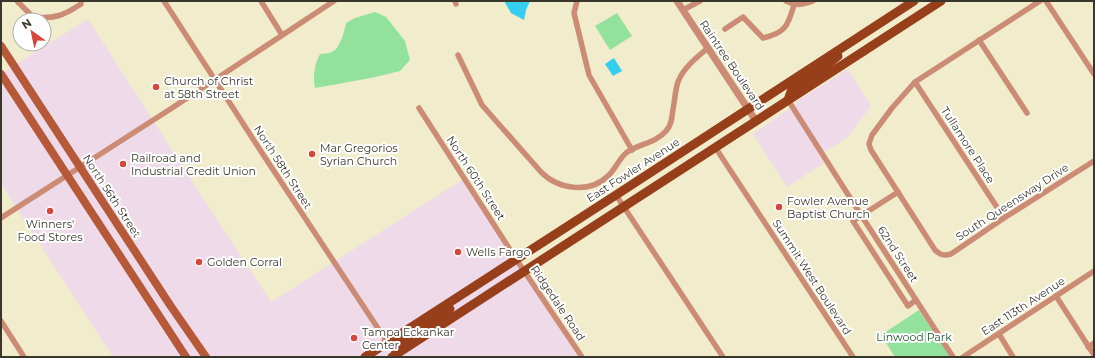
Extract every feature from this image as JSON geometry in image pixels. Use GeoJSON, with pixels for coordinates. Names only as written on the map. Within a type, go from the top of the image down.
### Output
{"type":"FeatureCollection","features":[{"type":"Feature","properties":{"kind":"main road","name":"East Fowler Avenue"},"geometry":{"type":"LineString","coordinates":[[365,357],[616,196],[914,1]]}},
{"type":"Feature","properties":{"kind":"main road"},"geometry":{"type":"LineString","coordinates":[[394,356],[524,270],[941,1]]}},
{"type":"Feature","properties":{"kind":"main road"},"geometry":{"type":"LineString","coordinates":[[788,100],[792,89],[827,65],[873,27]]}},
{"type":"Feature","properties":{"kind":"main road","name":"North 56th Street"},"geometry":{"type":"LineString","coordinates":[[1,46],[170,305],[206,357]]}},
{"type":"Feature","properties":{"kind":"main road"},"geometry":{"type":"LineString","coordinates":[[1,74],[186,357]]}},
{"type":"Feature","properties":{"kind":"main road"},"geometry":{"type":"LineString","coordinates":[[394,356],[398,346],[454,306],[455,299]]}},
{"type":"Feature","properties":{"kind":"street"},"geometry":{"type":"LineString","coordinates":[[17,1],[33,17],[44,18],[57,17],[81,4],[82,1]]}},
{"type":"Feature","properties":{"kind":"street","name":"North 58th Street"},"geometry":{"type":"LineString","coordinates":[[164,1],[214,81],[388,342]]}},
{"type":"Feature","properties":{"kind":"street"},"geometry":{"type":"LineString","coordinates":[[261,1],[282,35]]}},
{"type":"Feature","properties":{"kind":"street"},"geometry":{"type":"LineString","coordinates":[[1,218],[214,81],[334,1]]}},
{"type":"Feature","properties":{"kind":"street"},"geometry":{"type":"LineString","coordinates":[[577,1],[574,13],[588,75],[632,150]]}},
{"type":"Feature","properties":{"kind":"street","name":"Raintree Boulevard"},"geometry":{"type":"LineString","coordinates":[[677,1],[756,121]]}},
{"type":"Feature","properties":{"kind":"street"},"geometry":{"type":"LineString","coordinates":[[683,10],[700,1]]}},
{"type":"Feature","properties":{"kind":"street"},"geometry":{"type":"LineString","coordinates":[[786,1],[794,5],[813,1]]}},
{"type":"Feature","properties":{"kind":"street"},"geometry":{"type":"LineString","coordinates":[[916,300],[908,306],[853,221],[898,192],[871,150],[869,144],[872,135],[892,108],[915,82],[1040,1]]}},
{"type":"Feature","properties":{"kind":"street"},"geometry":{"type":"LineString","coordinates":[[1046,1],[1094,74]]}},
{"type":"Feature","properties":{"kind":"street"},"geometry":{"type":"LineString","coordinates":[[725,29],[743,16],[763,38],[773,36],[786,28],[794,5]]}},
{"type":"Feature","properties":{"kind":"street"},"geometry":{"type":"LineString","coordinates":[[979,40],[1027,113]]}},
{"type":"Feature","properties":{"kind":"street"},"geometry":{"type":"LineString","coordinates":[[458,55],[482,105],[486,110],[549,180],[566,187],[574,188],[592,185],[604,179],[623,156],[632,150],[658,138],[666,131],[671,124],[678,82],[685,68],[708,48]]}},
{"type":"Feature","properties":{"kind":"street","name":"Tullamore Place"},"geometry":{"type":"LineString","coordinates":[[915,82],[1004,218]]}},
{"type":"Feature","properties":{"kind":"street","name":"62nd Street"},"geometry":{"type":"LineString","coordinates":[[788,100],[953,357]]}},
{"type":"Feature","properties":{"kind":"street","name":"North 60th Street"},"geometry":{"type":"LineString","coordinates":[[419,108],[516,259]]}},
{"type":"Feature","properties":{"kind":"street","name":"Summit West Boulevard"},"geometry":{"type":"LineString","coordinates":[[715,147],[853,357]]}},
{"type":"Feature","properties":{"kind":"street","name":"South Queensway Drive"},"geometry":{"type":"LineString","coordinates":[[898,192],[935,250],[945,256],[951,254],[1004,218],[1094,161]]}},
{"type":"Feature","properties":{"kind":"street"},"geometry":{"type":"LineString","coordinates":[[616,196],[723,357]]}},
{"type":"Feature","properties":{"kind":"street","name":"Ridgedale Road"},"geometry":{"type":"LineString","coordinates":[[516,259],[582,357]]}},
{"type":"Feature","properties":{"kind":"street","name":"East 113th Avenue"},"geometry":{"type":"LineString","coordinates":[[963,357],[1094,271]]}},
{"type":"Feature","properties":{"kind":"street"},"geometry":{"type":"LineString","coordinates":[[1056,296],[1094,355]]}},
{"type":"Feature","properties":{"kind":"street"},"geometry":{"type":"LineString","coordinates":[[1,321],[24,357]]}},
{"type":"Feature","properties":{"kind":"street"},"geometry":{"type":"LineString","coordinates":[[999,334],[1014,357]]}},
{"type":"Feature","properties":{"kind":"street"},"geometry":{"type":"LineString","coordinates":[[1088,347],[1094,343]]}},
{"type":"Feature","properties":{"kind":"shaded area"},"geometry":{"type":"Polygon","coordinates":[[[88,19],[271,302],[462,180],[578,357],[113,357],[1,184],[1,74],[36,52],[52,52],[52,42],[88,19]]]}},
{"type":"Feature","properties":{"kind":"shaded area"},"geometry":{"type":"Polygon","coordinates":[[[848,69],[871,106],[848,137],[819,155],[824,163],[787,187],[753,134],[796,104],[797,101],[848,69]]]}},
{"type":"Feature","properties":{"kind":"green space"},"geometry":{"type":"Polygon","coordinates":[[[375,12],[386,17],[405,41],[410,60],[400,71],[315,88],[314,71],[320,54],[335,50],[341,41],[346,23],[355,18],[375,12]]]}},
{"type":"Feature","properties":{"kind":"green space"},"geometry":{"type":"Polygon","coordinates":[[[617,13],[632,36],[610,50],[595,26],[617,13]]]}},
{"type":"Feature","properties":{"kind":"green space","name":"Linwood Park"},"geometry":{"type":"Polygon","coordinates":[[[919,310],[950,357],[895,357],[881,335],[919,310]]]}},
{"type":"Feature","properties":{"kind":"water"},"geometry":{"type":"Polygon","coordinates":[[[504,1],[530,1],[524,20],[511,13],[504,1]]]}},
{"type":"Feature","properties":{"kind":"water"},"geometry":{"type":"Polygon","coordinates":[[[614,58],[622,71],[613,76],[605,64],[614,58]]]}},
{"type":"Feature","properties":{"kind":"place","name":"Church of Christ at 58th Street"},"geometry":{"type":"Point","coordinates":[156,87]}},
{"type":"Feature","properties":{"kind":"place","name":"Mar Gregorios Syrian Church"},"geometry":{"type":"Point","coordinates":[312,154]}},
{"type":"Feature","properties":{"kind":"place","name":"Railroad and Industrial Credit Union"},"geometry":{"type":"Point","coordinates":[123,164]}},
{"type":"Feature","properties":{"kind":"place","name":"Fowler Avenue Baptist Church"},"geometry":{"type":"Point","coordinates":[779,207]}},
{"type":"Feature","properties":{"kind":"place","name":"Winners' Food Stores"},"geometry":{"type":"Point","coordinates":[50,211]}},
{"type":"Feature","properties":{"kind":"place","name":"Wells Fargo"},"geometry":{"type":"Point","coordinates":[458,252]}},
{"type":"Feature","properties":{"kind":"place","name":"Golden Corral"},"geometry":{"type":"Point","coordinates":[199,262]}},
{"type":"Feature","properties":{"kind":"place","name":"Tampa Eckankar Center"},"geometry":{"type":"Point","coordinates":[354,338]}}]}
